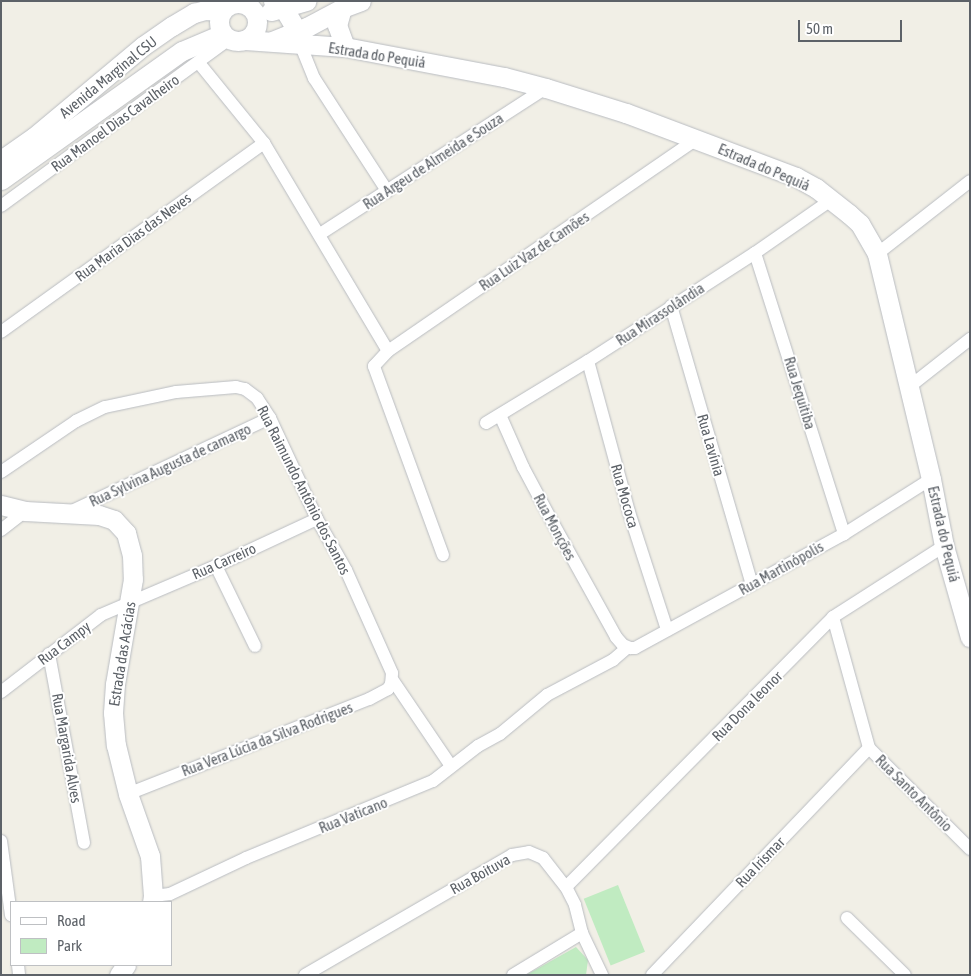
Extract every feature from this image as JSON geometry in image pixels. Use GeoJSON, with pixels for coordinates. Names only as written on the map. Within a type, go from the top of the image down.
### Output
{"type":"FeatureCollection","features":[{"type":"Feature","properties":{"kind":"main road"},"geometry":{"type":"LineString","coordinates":[[307,1],[254,8],[236,2],[222,7],[219,26],[232,38],[269,43],[299,39],[342,8],[361,1]]}},
{"type":"Feature","properties":{"kind":"main road"},"geometry":{"type":"LineString","coordinates":[[278,5],[299,39]]}},
{"type":"Feature","properties":{"kind":"main road","name":"Avenida Marginal CSU"},"geometry":{"type":"LineString","coordinates":[[1,160],[34,137],[142,46],[172,26],[205,10],[222,7]]}},
{"type":"Feature","properties":{"kind":"main road"},"geometry":{"type":"LineString","coordinates":[[232,38],[252,35],[256,28],[254,8]]}},
{"type":"Feature","properties":{"kind":"main road"},"geometry":{"type":"LineString","coordinates":[[342,8],[337,25],[345,47]]}},
{"type":"Feature","properties":{"kind":"main road","name":"Avenida Marginal CSU"},"geometry":{"type":"LineString","coordinates":[[1,180],[182,50],[232,38]]}},
{"type":"Feature","properties":{"kind":"main road","name":"Estrada do Pequiá"},"geometry":{"type":"LineString","coordinates":[[299,39],[504,77],[546,88],[697,139],[796,177],[831,200],[860,224],[877,254],[931,479],[944,546],[970,637]]}},
{"type":"Feature","properties":{"kind":"main road","name":"Estrada das Acácias"},"geometry":{"type":"LineString","coordinates":[[1,505],[25,511],[70,512],[107,517],[114,520],[126,533],[132,555],[133,579],[115,684],[113,713],[116,745],[128,794],[150,856],[153,899]]}},
{"type":"Feature","properties":{"kind":"street","name":"Rua Manoel Dias Cavalheiro"},"geometry":{"type":"LineString","coordinates":[[1,206],[232,38]]}},
{"type":"Feature","properties":{"kind":"street"},"geometry":{"type":"LineString","coordinates":[[299,39],[314,78],[387,191]]}},
{"type":"Feature","properties":{"kind":"street"},"geometry":{"type":"LineString","coordinates":[[199,63],[264,143],[320,234],[388,351]]}},
{"type":"Feature","properties":{"kind":"street","name":"Rua Argeu de Almeida e Souza"},"geometry":{"type":"LineString","coordinates":[[320,234],[546,88]]}},
{"type":"Feature","properties":{"kind":"street","name":"Rua Luiz Vaz de Camões"},"geometry":{"type":"LineString","coordinates":[[443,555],[374,366],[388,351],[697,139]]}},
{"type":"Feature","properties":{"kind":"street","name":"Rua Maria Dias das Neves"},"geometry":{"type":"LineString","coordinates":[[1,332],[264,143]]}},
{"type":"Feature","properties":{"kind":"street"},"geometry":{"type":"LineString","coordinates":[[877,254],[970,181]]}},
{"type":"Feature","properties":{"kind":"street","name":"Rua Mirassolândia"},"geometry":{"type":"LineString","coordinates":[[486,423],[588,361],[670,306],[755,253],[831,200]]}},
{"type":"Feature","properties":{"kind":"street","name":"Rua Jequitiba"},"geometry":{"type":"LineString","coordinates":[[755,253],[844,534]]}},
{"type":"Feature","properties":{"kind":"street","name":"Rua Lavínia"},"geometry":{"type":"LineString","coordinates":[[670,306],[752,584]]}},
{"type":"Feature","properties":{"kind":"street"},"geometry":{"type":"LineString","coordinates":[[909,387],[970,339]]}},
{"type":"Feature","properties":{"kind":"street","name":"Rua Mococa"},"geometry":{"type":"LineString","coordinates":[[588,361],[629,512],[668,630]]}},
{"type":"Feature","properties":{"kind":"street","name":"Rua Raimundo Antônio dos Santos"},"geometry":{"type":"LineString","coordinates":[[1,472],[76,421],[105,407],[156,395],[236,386],[245,389],[257,398],[270,418],[317,518],[346,570],[392,676],[450,766]]}},
{"type":"Feature","properties":{"kind":"street","name":"Rua Monções"},"geometry":{"type":"LineString","coordinates":[[500,416],[554,525],[616,637],[627,648]]}},
{"type":"Feature","properties":{"kind":"street","name":"Rua Sylvina Augusta de camargo"},"geometry":{"type":"LineString","coordinates":[[70,512],[270,418]]}},
{"type":"Feature","properties":{"kind":"street","name":"Rua Martinópolis"},"geometry":{"type":"LineString","coordinates":[[535,704],[547,695],[613,660],[627,648],[635,648],[844,534],[931,479]]}},
{"type":"Feature","properties":{"kind":"street"},"geometry":{"type":"LineString","coordinates":[[1,530],[25,511]]}},
{"type":"Feature","properties":{"kind":"street","name":"Rua Carreiro"},"geometry":{"type":"LineString","coordinates":[[130,601],[216,566],[317,518]]}},
{"type":"Feature","properties":{"kind":"street","name":"Rua Dona leonor"},"geometry":{"type":"LineString","coordinates":[[566,888],[833,617],[944,546]]}},
{"type":"Feature","properties":{"kind":"street"},"geometry":{"type":"LineString","coordinates":[[216,566],[255,646]]}},
{"type":"Feature","properties":{"kind":"street","name":"Rua Campy"},"geometry":{"type":"LineString","coordinates":[[1,692],[101,615],[130,601]]}},
{"type":"Feature","properties":{"kind":"street","name":"Rua Santo Antônio"},"geometry":{"type":"LineString","coordinates":[[833,617],[869,748],[970,848]]}},
{"type":"Feature","properties":{"kind":"street","name":"Rua Margarida Alves"},"geometry":{"type":"LineString","coordinates":[[49,654],[84,843]]}},
{"type":"Feature","properties":{"kind":"street","name":"Rua Vera Lúcia da Silva Rodrigues"},"geometry":{"type":"LineString","coordinates":[[128,794],[369,699],[388,689],[392,676]]}},
{"type":"Feature","properties":{"kind":"street","name":"Rua Vaticano"},"geometry":{"type":"LineString","coordinates":[[153,899],[170,894],[246,858],[433,781],[478,746],[500,734],[535,704]]}},
{"type":"Feature","properties":{"kind":"street","name":"Rua Irismar"},"geometry":{"type":"LineString","coordinates":[[652,975],[869,748]]}},
{"type":"Feature","properties":{"kind":"street"},"geometry":{"type":"LineString","coordinates":[[1,842],[10,908]]}},
{"type":"Feature","properties":{"kind":"street","name":"Rua Boituva"},"geometry":{"type":"LineString","coordinates":[[305,975],[512,855],[530,852],[543,858],[566,888],[575,905],[582,933],[602,975]]}},
{"type":"Feature","properties":{"kind":"street"},"geometry":{"type":"LineString","coordinates":[[847,918],[905,975]]}},
{"type":"Feature","properties":{"kind":"street"},"geometry":{"type":"LineString","coordinates":[[513,975],[582,933]]}},
{"type":"Feature","properties":{"kind":"green space"},"geometry":{"type":"Polygon","coordinates":[[[618,885],[645,952],[611,966],[584,899],[618,885]]]}},
{"type":"Feature","properties":{"kind":"green space"},"geometry":{"type":"Polygon","coordinates":[[[576,947],[588,960],[586,975],[526,975],[576,947]]]}}]}
